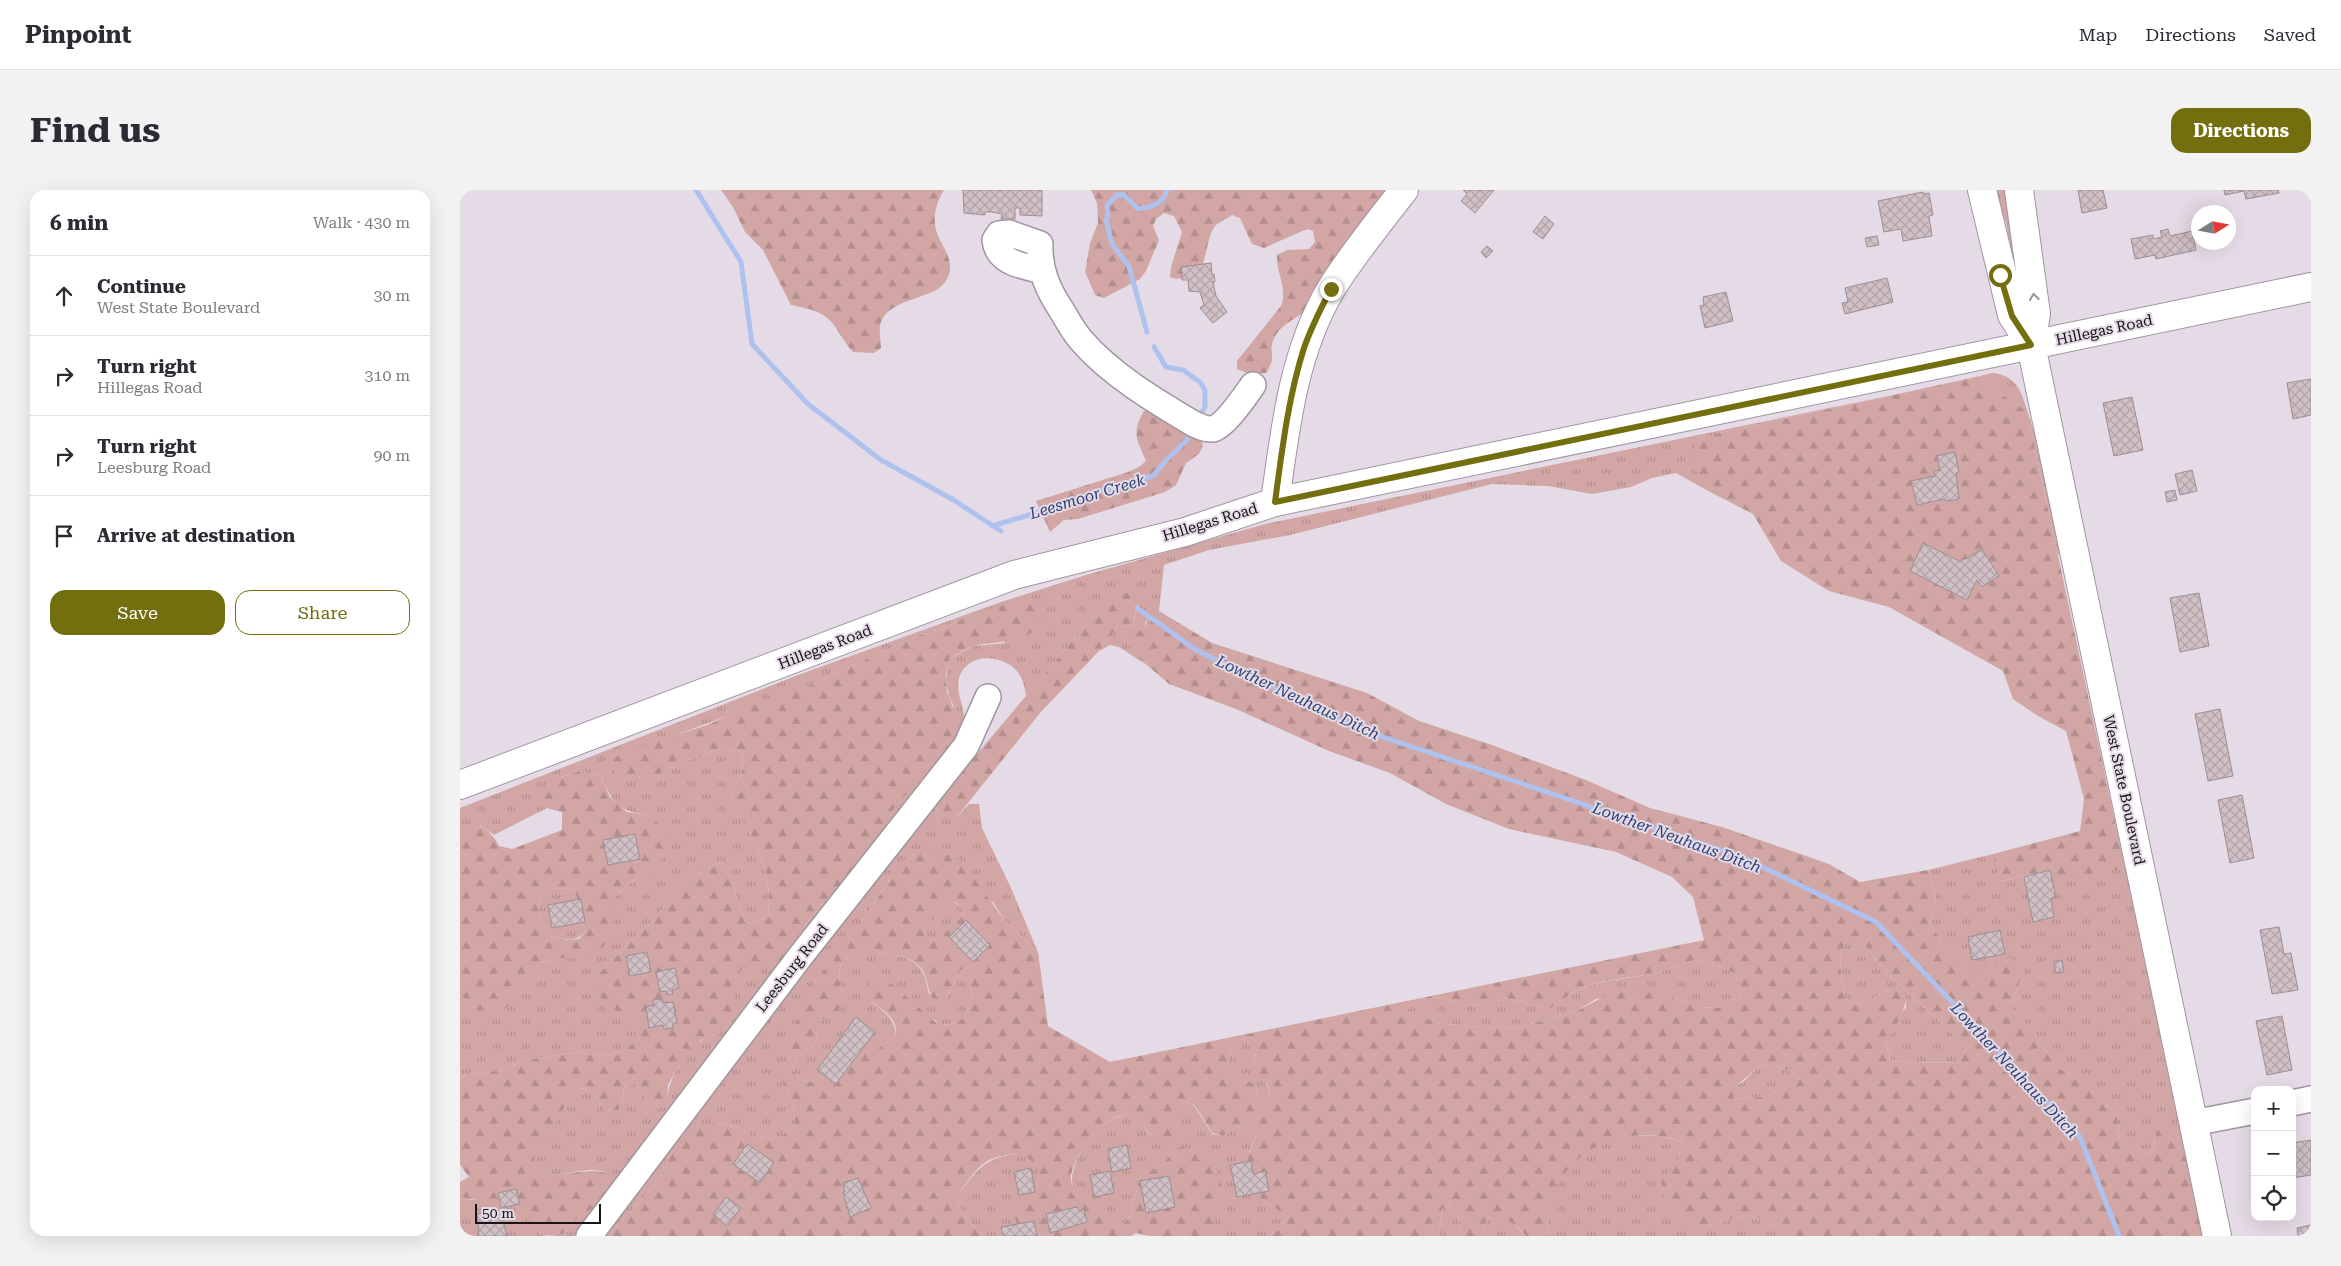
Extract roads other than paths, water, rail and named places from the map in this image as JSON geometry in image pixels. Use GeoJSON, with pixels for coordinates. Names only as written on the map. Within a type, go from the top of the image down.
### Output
{"type":"FeatureCollection","features":[{"type":"Feature","properties":{"kind":"main road"},"geometry":{"type":"LineString","coordinates":[[1275,502],[1285,430],[1307,341],[1331,289],[1404,190]]}},
{"type":"Feature","properties":{"kind":"main road","name":"West State Boulevard"},"geometry":{"type":"LineString","coordinates":[[1982,190],[2012,316],[2031,345]]}},
{"type":"Feature","properties":{"kind":"main road","name":"West State Boulevard"},"geometry":{"type":"LineString","coordinates":[[2019,190],[2036,314],[2031,345],[2217,1236]]}},
{"type":"Feature","properties":{"kind":"main road","name":"Hillegas Road"},"geometry":{"type":"LineString","coordinates":[[460,785],[1014,576],[1185,532],[1275,502],[2311,287]]}},
{"type":"Feature","properties":{"kind":"street"},"geometry":{"type":"LineString","coordinates":[[1035,269],[1018,265],[1004,258],[996,247],[995,240],[999,234],[1009,233],[1040,244],[1044,281],[1079,338],[1108,366],[1194,424],[1213,429],[1220,424],[1253,385]]}},
{"type":"Feature","properties":{"kind":"street","name":"Leesburg Road"},"geometry":{"type":"LineString","coordinates":[[589,1236],[800,958],[966,746],[988,697]]}},
{"type":"Feature","properties":{"kind":"street"},"geometry":{"type":"LineString","coordinates":[[2296,1102],[2311,1099]]}},
{"type":"Feature","properties":{"kind":"street"},"geometry":{"type":"LineString","coordinates":[[2193,1123],[2251,1112]]}},
{"type":"Feature","properties":{"kind":"waterway","name":"Lowther Neuhaus Ditch"},"geometry":{"type":"LineString","coordinates":[[696,190],[741,262],[752,344],[808,404],[881,460],[952,499],[1001,531]]}},
{"type":"Feature","properties":{"kind":"waterway","name":"Leesmoor Creek"},"geometry":{"type":"LineString","coordinates":[[1147,332],[1129,266],[1112,244],[1106,220],[1108,216],[1107,205],[1117,195],[1124,195],[1138,209],[1147,207],[1163,199],[1167,190]]}},
{"type":"Feature","properties":{"kind":"waterway","name":"Leesmoor Creek"},"geometry":{"type":"LineString","coordinates":[[1154,347],[1166,367],[1183,370],[1201,383],[1205,391],[1205,407],[1199,417]]}},
{"type":"Feature","properties":{"kind":"waterway","name":"Leesmoor Creek"},"geometry":{"type":"LineString","coordinates":[[992,526],[1153,476],[1192,432]]}},
{"type":"Feature","properties":{"kind":"waterway","name":"Lowther Neuhaus Ditch"},"geometry":{"type":"LineString","coordinates":[[1137,608],[1196,650],[1362,730],[1744,858],[1876,922],[2080,1137],[2119,1236]]}}]}
